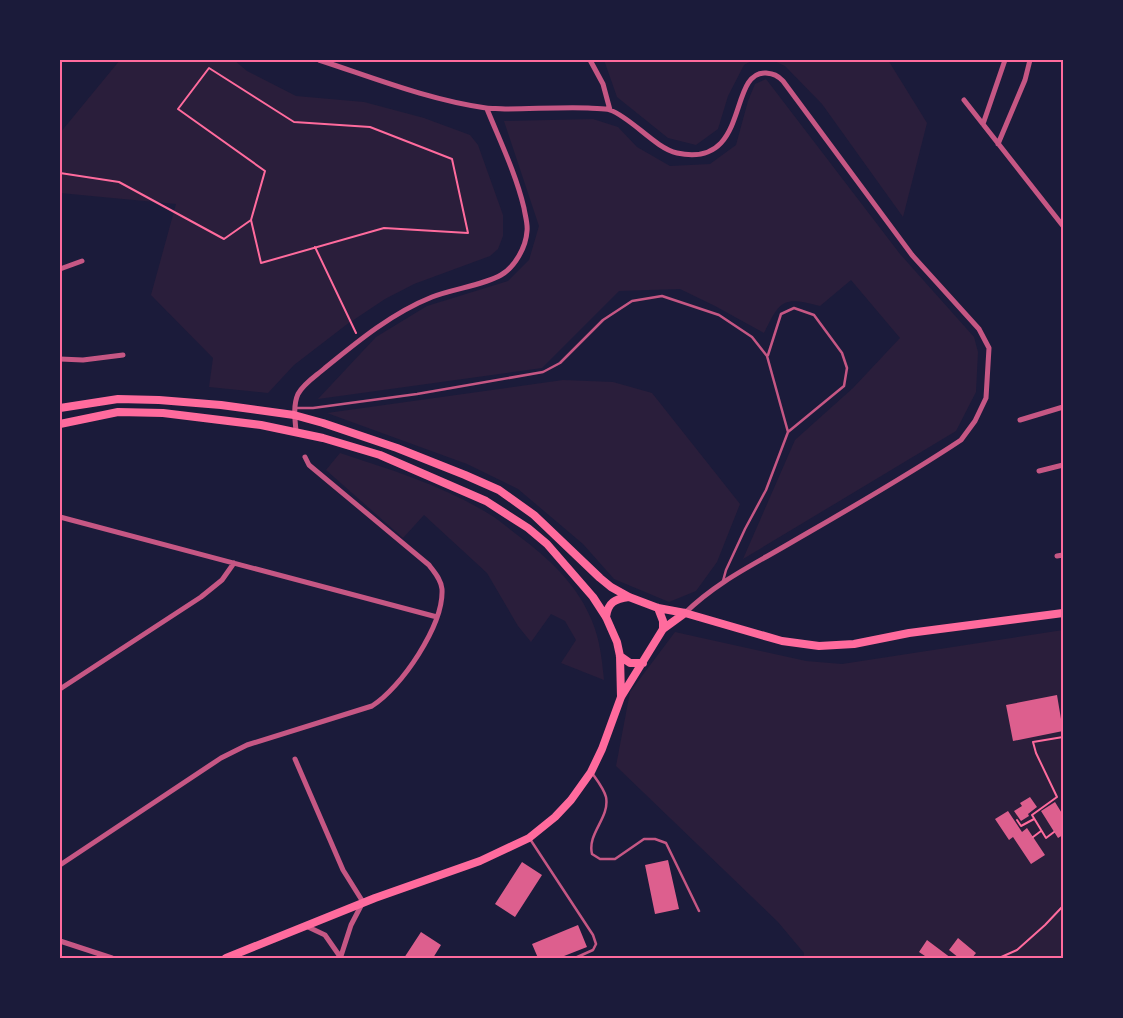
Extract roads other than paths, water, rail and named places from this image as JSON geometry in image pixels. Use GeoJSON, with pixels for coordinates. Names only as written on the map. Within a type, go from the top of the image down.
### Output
{"type":"FeatureCollection","features":[{"type":"Feature","properties":{"kind":"main road"},"geometry":{"type":"LineString","coordinates":[[118,399],[118,412]]}},
{"type":"Feature","properties":{"kind":"main road"},"geometry":{"type":"LineString","coordinates":[[60,408],[118,399],[159,400],[295,412],[397,448],[498,490],[534,515],[611,587],[629,597],[658,608],[685,613],[782,641],[819,646],[854,644],[909,633],[1063,613]]}},
{"type":"Feature","properties":{"kind":"main road"},"geometry":{"type":"LineString","coordinates":[[60,424],[118,412],[163,413],[296,432],[380,455],[486,500],[528,528],[547,544],[584,585],[606,617],[613,629],[620,656],[620,698]]}},
{"type":"Feature","properties":{"kind":"main road"},"geometry":{"type":"LineString","coordinates":[[606,617],[607,608],[611,603],[618,599],[629,597]]}},
{"type":"Feature","properties":{"kind":"main road"},"geometry":{"type":"LineString","coordinates":[[658,608],[663,621],[663,629]]}},
{"type":"Feature","properties":{"kind":"main road"},"geometry":{"type":"LineString","coordinates":[[226,958],[363,902],[480,861],[529,838],[555,817],[571,800],[591,772],[602,749],[620,698],[663,629],[685,613]]}},
{"type":"Feature","properties":{"kind":"main road"},"geometry":{"type":"LineString","coordinates":[[620,656],[630,663],[642,663]]}},
{"type":"Feature","properties":{"kind":"street"},"geometry":{"type":"LineString","coordinates":[[319,60],[415,92],[487,109],[532,110],[572,108],[610,110],[675,152],[693,155],[706,153],[723,141],[732,125],[748,81],[752,77],[762,73],[778,76],[912,255],[979,329],[989,348],[986,398],[975,421],[962,440],[723,581],[685,613]]}},
{"type":"Feature","properties":{"kind":"street"},"geometry":{"type":"LineString","coordinates":[[590,60],[603,84],[610,110]]}},
{"type":"Feature","properties":{"kind":"street"},"geometry":{"type":"LineString","coordinates":[[983,124],[1005,60]]}},
{"type":"Feature","properties":{"kind":"street"},"geometry":{"type":"LineString","coordinates":[[998,144],[1025,80],[1030,60]]}},
{"type":"Feature","properties":{"kind":"street"},"geometry":{"type":"LineString","coordinates":[[964,100],[1063,226]]}},
{"type":"Feature","properties":{"kind":"street"},"geometry":{"type":"LineString","coordinates":[[296,432],[295,412],[297,396],[304,385],[360,341],[385,322],[411,306],[501,275],[514,265],[527,231],[525,213],[519,189],[487,109]]}},
{"type":"Feature","properties":{"kind":"street"},"geometry":{"type":"LineString","coordinates":[[60,269],[82,261]]}},
{"type":"Feature","properties":{"kind":"street"},"geometry":{"type":"LineString","coordinates":[[60,359],[83,360],[123,355]]}},
{"type":"Feature","properties":{"kind":"street"},"geometry":{"type":"LineString","coordinates":[[1020,420],[1063,407]]}},
{"type":"Feature","properties":{"kind":"street"},"geometry":{"type":"LineString","coordinates":[[60,865],[222,758],[247,745],[372,706],[382,700],[395,687],[416,658],[430,634],[437,616],[442,588],[438,576],[429,565],[309,465],[305,456]]}},
{"type":"Feature","properties":{"kind":"street"},"geometry":{"type":"LineString","coordinates":[[1039,471],[1063,464]]}},
{"type":"Feature","properties":{"kind":"street"},"geometry":{"type":"LineString","coordinates":[[60,517],[437,616]]}},
{"type":"Feature","properties":{"kind":"street"},"geometry":{"type":"LineString","coordinates":[[60,689],[201,598],[222,580],[234,563]]}},
{"type":"Feature","properties":{"kind":"street"},"geometry":{"type":"LineString","coordinates":[[295,759],[343,870],[363,902],[352,924],[341,957]]}},
{"type":"Feature","properties":{"kind":"street"},"geometry":{"type":"LineString","coordinates":[[304,926],[325,935],[341,957]]}},
{"type":"Feature","properties":{"kind":"street"},"geometry":{"type":"LineString","coordinates":[[60,941],[112,958]]}},
{"type":"Feature","properties":{"kind":"lane"},"geometry":{"type":"LineString","coordinates":[[295,412],[417,394],[543,372],[560,363],[603,320],[632,300],[662,296],[719,315],[752,337],[767,356],[788,432]]}},
{"type":"Feature","properties":{"kind":"lane"},"geometry":{"type":"LineString","coordinates":[[723,581],[726,570],[766,490],[788,432],[844,386],[847,368],[842,352],[814,315],[794,308],[781,314],[767,356]]}},
{"type":"Feature","properties":{"kind":"lane"},"geometry":{"type":"LineString","coordinates":[[1052,614],[1063,617]]}},
{"type":"Feature","properties":{"kind":"lane"},"geometry":{"type":"LineString","coordinates":[[591,772],[606,798],[606,810],[590,845],[592,854],[600,859],[615,859],[644,839],[655,839],[666,844],[699,911]]}},
{"type":"Feature","properties":{"kind":"lane"},"geometry":{"type":"LineString","coordinates":[[529,838],[593,935],[596,944],[593,950],[575,958]]}}]}
